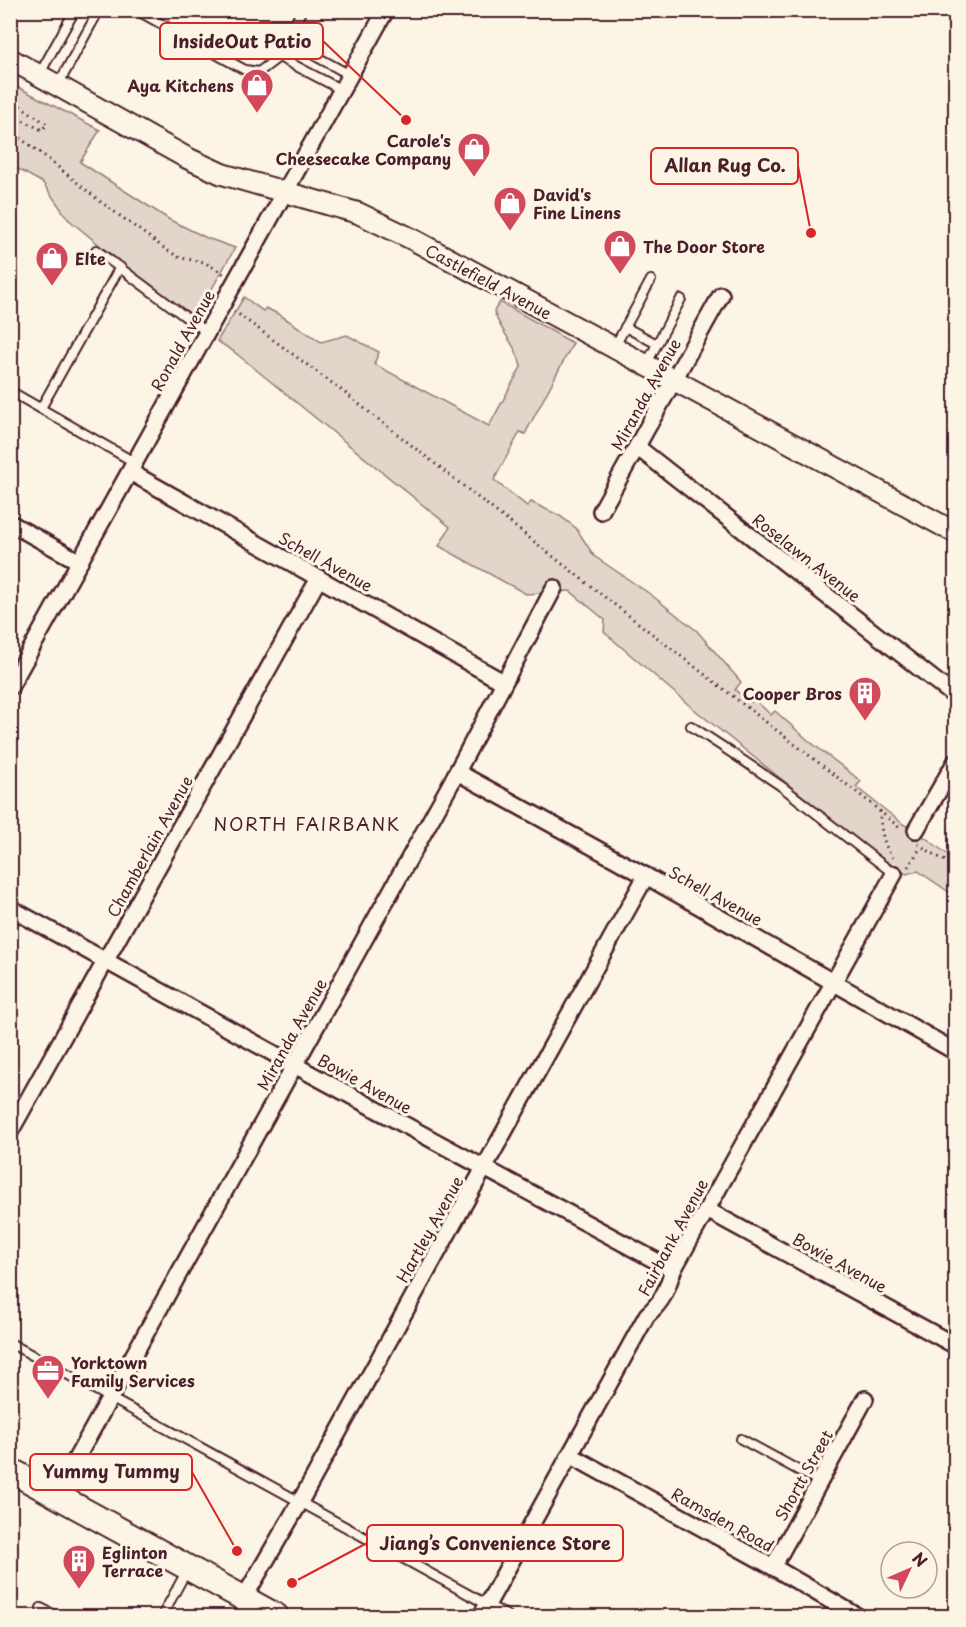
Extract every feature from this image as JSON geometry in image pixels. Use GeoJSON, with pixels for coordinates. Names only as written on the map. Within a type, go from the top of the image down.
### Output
{"type":"FeatureCollection","features":[{"type":"Feature","properties":{"kind":"main road"},"geometry":{"type":"LineString","coordinates":[[10,1470],[276,1617]]}},
{"type":"Feature","properties":{"kind":"street","name":"Ronald Avenue"},"geometry":{"type":"LineString","coordinates":[[10,687],[386,10]]}},
{"type":"Feature","properties":{"kind":"street","name":"Castlefield Avenue"},"geometry":{"type":"LineString","coordinates":[[10,59],[29,76],[57,86],[187,158],[222,174],[358,213],[412,239],[956,533]]}},
{"type":"Feature","properties":{"kind":"street","name":"Miranda Avenue"},"geometry":{"type":"LineString","coordinates":[[601,511],[722,295]]}},
{"type":"Feature","properties":{"kind":"street","name":"Roselawn Avenue"},"geometry":{"type":"LineString","coordinates":[[637,447],[956,697]]}},
{"type":"Feature","properties":{"kind":"street","name":"Schell Avenue"},"geometry":{"type":"LineString","coordinates":[[132,467],[319,578],[503,682]]}},
{"type":"Feature","properties":{"kind":"street"},"geometry":{"type":"LineString","coordinates":[[10,523],[80,562]]}},
{"type":"Feature","properties":{"kind":"street","name":"Chamberlain Avenue"},"geometry":{"type":"LineString","coordinates":[[10,1132],[319,578]]}},
{"type":"Feature","properties":{"kind":"street","name":"Miranda Avenue"},"geometry":{"type":"LineString","coordinates":[[56,1495],[457,772],[554,588]]}},
{"type":"Feature","properties":{"kind":"street"},"geometry":{"type":"LineString","coordinates":[[911,834],[956,761]]}},
{"type":"Feature","properties":{"kind":"street","name":"Schell Avenue"},"geometry":{"type":"LineString","coordinates":[[457,772],[956,1052]]}},
{"type":"Feature","properties":{"kind":"street","name":"Fairbank Avenue"},"geometry":{"type":"LineString","coordinates":[[484,1611],[647,1315],[658,1305],[666,1292],[673,1270],[894,874]]}},
{"type":"Feature","properties":{"kind":"street","name":"Hartley Avenue"},"geometry":{"type":"LineString","coordinates":[[244,1598],[300,1502],[646,876]]}},
{"type":"Feature","properties":{"kind":"street","name":"Bowie Avenue"},"geometry":{"type":"LineString","coordinates":[[10,908],[673,1270]]}},
{"type":"Feature","properties":{"kind":"street","name":"Bowie Avenue"},"geometry":{"type":"LineString","coordinates":[[707,1210],[956,1346]]}},
{"type":"Feature","properties":{"kind":"street","name":"Shortt Street"},"geometry":{"type":"LineString","coordinates":[[773,1567],[865,1399]]}},
{"type":"Feature","properties":{"kind":"street","name":"Ramsden Road"},"geometry":{"type":"LineString","coordinates":[[570,1455],[773,1567],[857,1617]]}},
{"type":"Feature","properties":{"kind":"lane"},"geometry":{"type":"LineString","coordinates":[[29,76],[75,10]]}},
{"type":"Feature","properties":{"kind":"lane"},"geometry":{"type":"LineString","coordinates":[[57,86],[99,10]]}},
{"type":"Feature","properties":{"kind":"lane"},"geometry":{"type":"LineString","coordinates":[[136,10],[245,70],[258,72],[276,59],[302,10]]}},
{"type":"Feature","properties":{"kind":"lane"},"geometry":{"type":"LineString","coordinates":[[286,40],[350,75]]}},
{"type":"Feature","properties":{"kind":"lane"},"geometry":{"type":"LineString","coordinates":[[278,56],[342,90]]}},
{"type":"Feature","properties":{"kind":"lane"},"geometry":{"type":"LineString","coordinates":[[96,250],[207,332]]}},
{"type":"Feature","properties":{"kind":"lane"},"geometry":{"type":"LineString","coordinates":[[41,408],[120,267]]}},
{"type":"Feature","properties":{"kind":"lane"},"geometry":{"type":"LineString","coordinates":[[614,348],[651,280]]}},
{"type":"Feature","properties":{"kind":"lane"},"geometry":{"type":"LineString","coordinates":[[646,364],[681,299]]}},
{"type":"Feature","properties":{"kind":"lane"},"geometry":{"type":"LineString","coordinates":[[625,327],[657,344]]}},
{"type":"Feature","properties":{"kind":"lane"},"geometry":{"type":"LineString","coordinates":[[10,391],[41,408],[132,467]]}},
{"type":"Feature","properties":{"kind":"lane"},"geometry":{"type":"LineString","coordinates":[[691,726],[781,786],[894,874]]}},
{"type":"Feature","properties":{"kind":"lane"},"geometry":{"type":"LineString","coordinates":[[10,1343],[300,1502],[484,1611],[508,1617]]}},
{"type":"Feature","properties":{"kind":"lane"},"geometry":{"type":"LineString","coordinates":[[741,1439],[820,1482]]}},
{"type":"Feature","properties":{"kind":"lane"},"geometry":{"type":"LineString","coordinates":[[162,1617],[188,1568]]}},
{"type":"Feature","properties":{"kind":"lane"},"geometry":{"type":"LineString","coordinates":[[41,1608],[57,1617]]}},
{"type":"Feature","properties":{"kind":"path"},"geometry":{"type":"LineString","coordinates":[[10,94],[29,76]]}},
{"type":"Feature","properties":{"kind":"path"},"geometry":{"type":"LineString","coordinates":[[10,99],[47,124],[42,130],[10,114]]}},
{"type":"Feature","properties":{"kind":"path"},"geometry":{"type":"LineString","coordinates":[[10,131],[164,248],[180,258],[204,262],[225,274]]}},
{"type":"Feature","properties":{"kind":"path"},"geometry":{"type":"LineString","coordinates":[[234,311],[373,414],[911,834],[921,847],[956,868]]}},
{"type":"Feature","properties":{"kind":"path"},"geometry":{"type":"LineString","coordinates":[[880,811],[880,823],[891,856],[908,867]]}},
{"type":"Feature","properties":{"kind":"path"},"geometry":{"type":"LineString","coordinates":[[894,874],[906,870],[921,847]]}},
{"type":"Feature","properties":{"kind":"shaded area"},"geometry":{"type":"Polygon","coordinates":[[[10,83],[100,130],[80,162],[170,220],[207,238],[235,248],[193,322],[68,219],[43,183],[11,165],[10,83]]]}},
{"type":"Feature","properties":{"kind":"shaded area"},"geometry":{"type":"Polygon","coordinates":[[[244,297],[263,311],[266,308],[280,315],[321,342],[347,335],[379,352],[374,364],[489,426],[521,367],[516,351],[496,318],[494,311],[500,302],[573,343],[525,434],[520,432],[494,480],[527,506],[531,502],[560,516],[576,528],[594,556],[650,594],[697,631],[741,682],[735,690],[751,702],[755,700],[771,715],[775,711],[809,741],[861,781],[856,787],[903,824],[955,860],[955,896],[918,871],[906,874],[876,855],[690,706],[604,632],[605,620],[570,591],[526,594],[439,546],[450,527],[233,351],[217,341],[244,297]]]}},
{"type":"Feature","properties":{"kind":"place","name":"Aya Kitchens"},"geometry":{"type":"Point","coordinates":[257,114]}},
{"type":"Feature","properties":{"kind":"place","name":"InsideOut Patio"},"geometry":{"type":"Point","coordinates":[406,120]}},
{"type":"Feature","properties":{"kind":"place","name":"Carole's Cheesecake Company"},"geometry":{"type":"Point","coordinates":[474,178]}},
{"type":"Feature","properties":{"kind":"place","name":"David's Fine Linens"},"geometry":{"type":"Point","coordinates":[510,232]}},
{"type":"Feature","properties":{"kind":"place","name":"Allan Rug Co."},"geometry":{"type":"Point","coordinates":[811,233]}},
{"type":"Feature","properties":{"kind":"place","name":"The Door Store"},"geometry":{"type":"Point","coordinates":[620,275]}},
{"type":"Feature","properties":{"kind":"place","name":"Elte"},"geometry":{"type":"Point","coordinates":[52,287]}},
{"type":"Feature","properties":{"kind":"place","name":"Cooper Bros"},"geometry":{"type":"Point","coordinates":[865,722]}},
{"type":"Feature","properties":{"kind":"place","name":"Yorktown Family Services"},"geometry":{"type":"Point","coordinates":[48,1400]}},
{"type":"Feature","properties":{"kind":"place","name":"Yummy Tummy"},"geometry":{"type":"Point","coordinates":[237,1551]}},
{"type":"Feature","properties":{"kind":"place","name":"Jiang’s Convenience Store"},"geometry":{"type":"Point","coordinates":[292,1583]}},
{"type":"Feature","properties":{"kind":"place","name":"Eglinton Terrace"},"geometry":{"type":"Point","coordinates":[79,1590]}},
{"type":"Feature","properties":{"kind":"district","name":"NORTH FAIRBANK"},"geometry":{"type":"Point","coordinates":[307,823]}}]}
